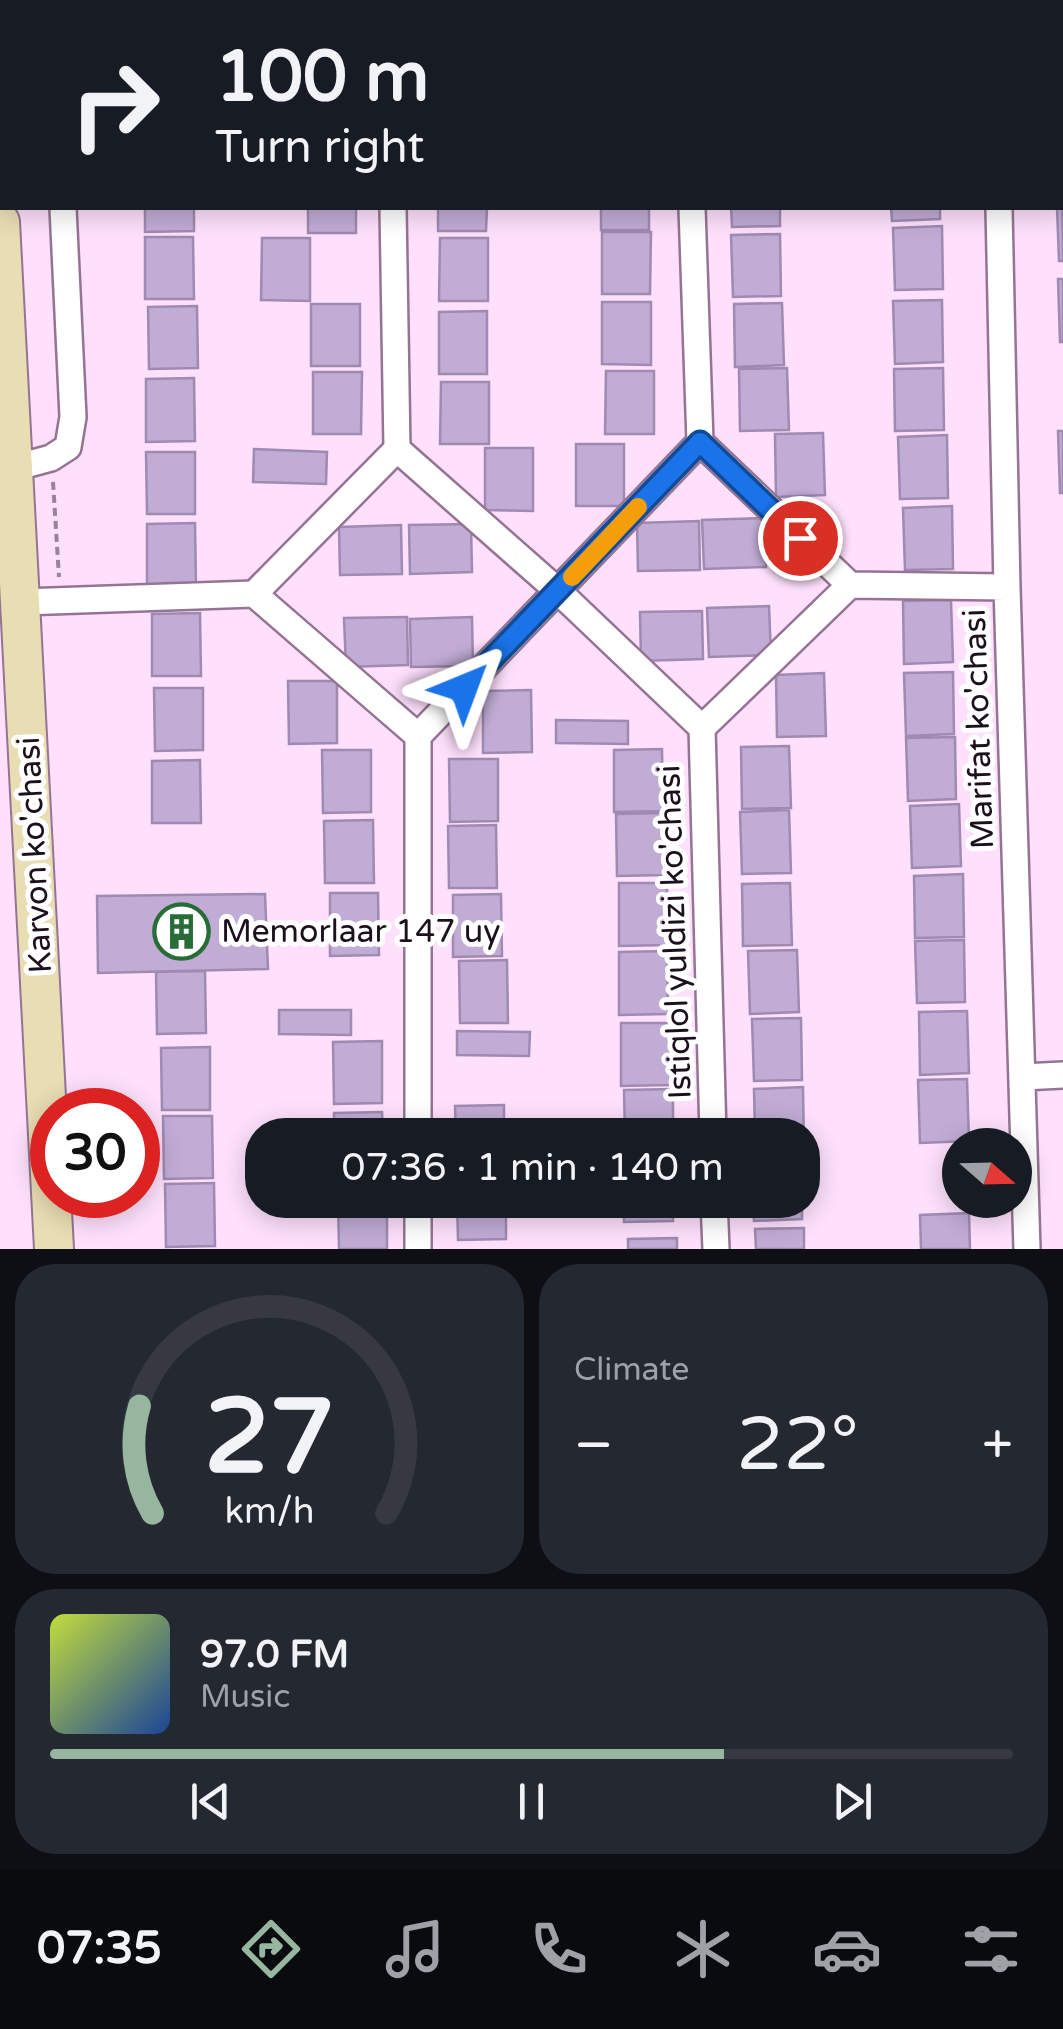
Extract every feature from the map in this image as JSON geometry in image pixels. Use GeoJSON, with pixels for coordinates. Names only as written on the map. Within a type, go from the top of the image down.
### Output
{"type":"FeatureCollection","features":[{"type":"Feature","properties":{"kind":"street"},"geometry":{"type":"LineString","coordinates":[[14,468],[51,458],[68,447],[73,417],[64,210]]}},
{"type":"Feature","properties":{"kind":"street"},"geometry":{"type":"LineString","coordinates":[[254,594],[397,448],[393,210]]}},
{"type":"Feature","properties":{"kind":"street"},"geometry":{"type":"LineString","coordinates":[[692,210],[700,442],[850,585],[1007,587]]}},
{"type":"Feature","properties":{"kind":"street","name":"Marifat ko'chasi"},"geometry":{"type":"LineString","coordinates":[[999,210],[1028,1249]]}},
{"type":"Feature","properties":{"kind":"street","name":"Karvon ko'chasi"},"geometry":{"type":"LineString","coordinates":[[0,222],[54,1249]]}},
{"type":"Feature","properties":{"kind":"street"},"geometry":{"type":"LineString","coordinates":[[418,1118],[418,736],[700,442]]}},
{"type":"Feature","properties":{"kind":"street"},"geometry":{"type":"LineString","coordinates":[[397,448],[558,591],[702,728],[850,585]]}},
{"type":"Feature","properties":{"kind":"street"},"geometry":{"type":"LineString","coordinates":[[22,602],[254,594],[418,736]]}},
{"type":"Feature","properties":{"kind":"street","name":"Istiqlol yuldizi ko'chasi"},"geometry":{"type":"LineString","coordinates":[[702,728],[712,1118]]}},
{"type":"Feature","properties":{"kind":"street"},"geometry":{"type":"LineString","coordinates":[[1022,1077],[1063,1075]]}},
{"type":"Feature","properties":{"kind":"street"},"geometry":{"type":"LineString","coordinates":[[418,1218],[418,1249]]}},
{"type":"Feature","properties":{"kind":"street"},"geometry":{"type":"LineString","coordinates":[[715,1218],[716,1249]]}},
{"type":"Feature","properties":{"kind":"building"},"geometry":{"type":"Polygon","coordinates":[[[145,210],[194,210],[194,231],[145,232],[145,210]]]}},
{"type":"Feature","properties":{"kind":"building"},"geometry":{"type":"Polygon","coordinates":[[[308,210],[356,210],[356,233],[308,233],[308,210]]]}},
{"type":"Feature","properties":{"kind":"building"},"geometry":{"type":"Polygon","coordinates":[[[438,210],[487,210],[486,231],[438,231],[438,210]]]}},
{"type":"Feature","properties":{"kind":"building"},"geometry":{"type":"Polygon","coordinates":[[[601,210],[649,210],[649,230],[601,230],[601,210]]]}},
{"type":"Feature","properties":{"kind":"building"},"geometry":{"type":"Polygon","coordinates":[[[731,210],[780,210],[780,226],[732,227],[731,210]]]}},
{"type":"Feature","properties":{"kind":"building"},"geometry":{"type":"Polygon","coordinates":[[[891,210],[940,210],[940,219],[892,221],[891,210]]]}},
{"type":"Feature","properties":{"kind":"building"},"geometry":{"type":"Polygon","coordinates":[[[1057,210],[1062,210],[1063,261],[1059,261],[1057,210]]]}},
{"type":"Feature","properties":{"kind":"building"},"geometry":{"type":"Polygon","coordinates":[[[942,226],[943,289],[895,290],[893,228],[942,226]]]}},
{"type":"Feature","properties":{"kind":"building"},"geometry":{"type":"Polygon","coordinates":[[[602,232],[651,232],[650,294],[602,294],[602,232]]]}},
{"type":"Feature","properties":{"kind":"building"},"geometry":{"type":"Polygon","coordinates":[[[780,234],[781,296],[733,297],[731,235],[780,234]]]}},
{"type":"Feature","properties":{"kind":"building"},"geometry":{"type":"Polygon","coordinates":[[[145,237],[193,237],[194,299],[145,299],[145,237]]]}},
{"type":"Feature","properties":{"kind":"building"},"geometry":{"type":"Polygon","coordinates":[[[262,238],[310,238],[310,301],[261,300],[262,238]]]}},
{"type":"Feature","properties":{"kind":"building"},"geometry":{"type":"Polygon","coordinates":[[[440,238],[488,238],[488,301],[439,301],[440,238]]]}},
{"type":"Feature","properties":{"kind":"building"},"geometry":{"type":"Polygon","coordinates":[[[1058,279],[1063,279],[1063,342],[1060,342],[1058,279]]]}},
{"type":"Feature","properties":{"kind":"building"},"geometry":{"type":"Polygon","coordinates":[[[942,300],[943,362],[895,364],[893,301],[942,300]]]}},
{"type":"Feature","properties":{"kind":"building"},"geometry":{"type":"Polygon","coordinates":[[[602,302],[651,302],[651,365],[602,364],[602,302]]]}},
{"type":"Feature","properties":{"kind":"building"},"geometry":{"type":"Polygon","coordinates":[[[782,303],[784,365],[735,367],[734,304],[782,303]]]}},
{"type":"Feature","properties":{"kind":"building"},"geometry":{"type":"Polygon","coordinates":[[[311,304],[360,304],[360,366],[311,366],[311,304]]]}},
{"type":"Feature","properties":{"kind":"building"},"geometry":{"type":"Polygon","coordinates":[[[197,306],[198,368],[149,369],[148,307],[197,306]]]}},
{"type":"Feature","properties":{"kind":"building"},"geometry":{"type":"Polygon","coordinates":[[[487,311],[487,374],[439,374],[439,312],[487,311]]]}},
{"type":"Feature","properties":{"kind":"building"},"geometry":{"type":"Polygon","coordinates":[[[787,368],[789,430],[740,431],[739,369],[787,368]]]}},
{"type":"Feature","properties":{"kind":"building"},"geometry":{"type":"Polygon","coordinates":[[[943,368],[944,430],[895,431],[894,369],[943,368]]]}},
{"type":"Feature","properties":{"kind":"building"},"geometry":{"type":"Polygon","coordinates":[[[606,371],[654,371],[654,434],[605,434],[606,371]]]}},
{"type":"Feature","properties":{"kind":"building"},"geometry":{"type":"Polygon","coordinates":[[[313,372],[362,372],[361,434],[313,434],[313,372]]]}},
{"type":"Feature","properties":{"kind":"building"},"geometry":{"type":"Polygon","coordinates":[[[194,378],[195,441],[146,442],[146,379],[194,378]]]}},
{"type":"Feature","properties":{"kind":"building"},"geometry":{"type":"Polygon","coordinates":[[[441,382],[489,382],[489,444],[440,444],[441,382]]]}},
{"type":"Feature","properties":{"kind":"building"},"geometry":{"type":"Polygon","coordinates":[[[1058,431],[1063,431],[1063,493],[1060,493],[1058,431]]]}},
{"type":"Feature","properties":{"kind":"building"},"geometry":{"type":"Polygon","coordinates":[[[823,433],[825,495],[776,497],[775,434],[823,433]]]}},
{"type":"Feature","properties":{"kind":"building"},"geometry":{"type":"Polygon","coordinates":[[[947,435],[948,498],[900,499],[898,437],[947,435]]]}},
{"type":"Feature","properties":{"kind":"building"},"geometry":{"type":"Polygon","coordinates":[[[576,444],[624,444],[624,506],[576,506],[576,444]]]}},
{"type":"Feature","properties":{"kind":"building"},"geometry":{"type":"Polygon","coordinates":[[[485,448],[533,448],[533,511],[485,510],[485,448]]]}},
{"type":"Feature","properties":{"kind":"building"},"geometry":{"type":"Polygon","coordinates":[[[254,449],[327,452],[326,484],[253,482],[254,449]]]}},
{"type":"Feature","properties":{"kind":"building"},"geometry":{"type":"Polygon","coordinates":[[[146,452],[195,452],[195,514],[147,514],[146,452]]]}},
{"type":"Feature","properties":{"kind":"building"},"geometry":{"type":"Polygon","coordinates":[[[952,506],[953,569],[905,570],[903,508],[952,506]]]}},
{"type":"Feature","properties":{"kind":"building"},"geometry":{"type":"Polygon","coordinates":[[[765,518],[766,567],[704,569],[702,520],[765,518]]]}},
{"type":"Feature","properties":{"kind":"building"},"geometry":{"type":"Polygon","coordinates":[[[699,521],[700,570],[638,571],[637,523],[699,521]]]}},
{"type":"Feature","properties":{"kind":"building"},"geometry":{"type":"Polygon","coordinates":[[[195,523],[196,586],[147,586],[147,524],[195,523]]]}},
{"type":"Feature","properties":{"kind":"building"},"geometry":{"type":"Polygon","coordinates":[[[471,524],[472,572],[410,574],[409,525],[471,524]]]}},
{"type":"Feature","properties":{"kind":"building"},"geometry":{"type":"Polygon","coordinates":[[[401,525],[402,574],[340,575],[339,527],[401,525]]]}},
{"type":"Feature","properties":{"kind":"building"},"geometry":{"type":"Polygon","coordinates":[[[951,600],[953,662],[904,664],[903,601],[951,600]]]}},
{"type":"Feature","properties":{"kind":"building"},"geometry":{"type":"Polygon","coordinates":[[[769,606],[771,655],[709,657],[707,608],[769,606]]]}},
{"type":"Feature","properties":{"kind":"building"},"geometry":{"type":"Polygon","coordinates":[[[702,611],[703,659],[641,661],[640,612],[702,611]]]}},
{"type":"Feature","properties":{"kind":"building"},"geometry":{"type":"Polygon","coordinates":[[[200,613],[201,676],[152,676],[152,614],[200,613]]]}},
{"type":"Feature","properties":{"kind":"building"},"geometry":{"type":"Polygon","coordinates":[[[407,617],[408,665],[346,667],[344,618],[407,617]]]}},
{"type":"Feature","properties":{"kind":"building"},"geometry":{"type":"Polygon","coordinates":[[[472,617],[473,666],[411,667],[410,619],[472,617]]]}},
{"type":"Feature","properties":{"kind":"building"},"geometry":{"type":"Polygon","coordinates":[[[953,672],[954,734],[906,736],[904,673],[953,672]]]}},
{"type":"Feature","properties":{"kind":"building"},"geometry":{"type":"Polygon","coordinates":[[[824,673],[826,736],[777,737],[776,675],[824,673]]]}},
{"type":"Feature","properties":{"kind":"building"},"geometry":{"type":"Polygon","coordinates":[[[288,681],[337,681],[337,743],[289,744],[288,681]]]}},
{"type":"Feature","properties":{"kind":"building"},"geometry":{"type":"Polygon","coordinates":[[[154,688],[203,688],[203,750],[155,751],[154,688]]]}},
{"type":"Feature","properties":{"kind":"building"},"geometry":{"type":"Polygon","coordinates":[[[531,690],[532,752],[483,753],[483,691],[531,690]]]}},
{"type":"Feature","properties":{"kind":"building"},"geometry":{"type":"Polygon","coordinates":[[[556,720],[628,721],[628,744],[556,743],[556,720]]]}},
{"type":"Feature","properties":{"kind":"building"},"geometry":{"type":"Polygon","coordinates":[[[955,737],[956,799],[908,801],[906,738],[955,737]]]}},
{"type":"Feature","properties":{"kind":"building"},"geometry":{"type":"Polygon","coordinates":[[[789,746],[791,808],[742,809],[741,747],[789,746]]]}},
{"type":"Feature","properties":{"kind":"building"},"geometry":{"type":"Polygon","coordinates":[[[662,749],[663,811],[614,812],[614,750],[662,749]]]}},
{"type":"Feature","properties":{"kind":"building"},"geometry":{"type":"Polygon","coordinates":[[[322,750],[371,750],[371,812],[323,813],[322,750]]]}},
{"type":"Feature","properties":{"kind":"building"},"geometry":{"type":"Polygon","coordinates":[[[449,759],[498,759],[498,821],[450,822],[449,759]]]}},
{"type":"Feature","properties":{"kind":"building"},"geometry":{"type":"Polygon","coordinates":[[[200,760],[201,823],[152,823],[152,761],[200,760]]]}},
{"type":"Feature","properties":{"kind":"building"},"geometry":{"type":"Polygon","coordinates":[[[959,804],[961,866],[912,868],[910,806],[959,804]]]}},
{"type":"Feature","properties":{"kind":"building"},"geometry":{"type":"Polygon","coordinates":[[[789,810],[791,873],[742,874],[740,812],[789,810]]]}},
{"type":"Feature","properties":{"kind":"building"},"geometry":{"type":"Polygon","coordinates":[[[665,813],[666,875],[617,876],[616,814],[665,813]]]}},
{"type":"Feature","properties":{"kind":"building"},"geometry":{"type":"Polygon","coordinates":[[[373,820],[374,883],[325,883],[324,821],[373,820]]]}},
{"type":"Feature","properties":{"kind":"building"},"geometry":{"type":"Polygon","coordinates":[[[496,825],[497,888],[449,888],[448,826],[496,825]]]}},
{"type":"Feature","properties":{"kind":"building"},"geometry":{"type":"Polygon","coordinates":[[[963,874],[964,937],[915,938],[914,876],[963,874]]]}},
{"type":"Feature","properties":{"kind":"building"},"geometry":{"type":"Polygon","coordinates":[[[619,883],[667,883],[668,945],[619,946],[619,883]]]}},
{"type":"Feature","properties":{"kind":"building"},"geometry":{"type":"Polygon","coordinates":[[[790,883],[792,945],[743,946],[742,884],[790,883]]]}},
{"type":"Feature","properties":{"kind":"building"},"geometry":{"type":"Polygon","coordinates":[[[330,893],[378,893],[379,955],[330,956],[330,893]]]}},
{"type":"Feature","properties":{"kind":"building","name":"Memorlaar 147 uy"},"geometry":{"type":"Polygon","coordinates":[[[265,894],[268,969],[98,973],[97,896],[265,894]]]}},
{"type":"Feature","properties":{"kind":"building"},"geometry":{"type":"Polygon","coordinates":[[[501,894],[502,956],[453,957],[453,895],[501,894]]]}},
{"type":"Feature","properties":{"kind":"building"},"geometry":{"type":"Polygon","coordinates":[[[964,940],[965,1002],[917,1003],[915,941],[964,940]]]}},
{"type":"Feature","properties":{"kind":"building"},"geometry":{"type":"Polygon","coordinates":[[[797,950],[799,1012],[750,1014],[748,951],[797,950]]]}},
{"type":"Feature","properties":{"kind":"building"},"geometry":{"type":"Polygon","coordinates":[[[667,951],[668,1014],[619,1015],[619,952],[667,951]]]}},
{"type":"Feature","properties":{"kind":"building"},"geometry":{"type":"Polygon","coordinates":[[[507,960],[508,1023],[460,1023],[459,961],[507,960]]]}},
{"type":"Feature","properties":{"kind":"building"},"geometry":{"type":"Polygon","coordinates":[[[205,971],[206,1033],[157,1034],[156,972],[205,971]]]}},
{"type":"Feature","properties":{"kind":"building"},"geometry":{"type":"Polygon","coordinates":[[[279,1010],[351,1010],[351,1035],[279,1034],[279,1010]]]}},
{"type":"Feature","properties":{"kind":"building"},"geometry":{"type":"Polygon","coordinates":[[[967,1011],[969,1073],[920,1075],[919,1012],[967,1011]]]}},
{"type":"Feature","properties":{"kind":"building"},"geometry":{"type":"Polygon","coordinates":[[[801,1018],[802,1080],[754,1081],[752,1019],[801,1018]]]}},
{"type":"Feature","properties":{"kind":"building"},"geometry":{"type":"Polygon","coordinates":[[[621,1023],[669,1023],[670,1085],[621,1086],[621,1023]]]}},
{"type":"Feature","properties":{"kind":"building"},"geometry":{"type":"Polygon","coordinates":[[[457,1031],[530,1032],[529,1056],[457,1055],[457,1031]]]}},
{"type":"Feature","properties":{"kind":"building"},"geometry":{"type":"Polygon","coordinates":[[[382,1041],[382,1103],[334,1104],[333,1042],[382,1041]]]}},
{"type":"Feature","properties":{"kind":"building"},"geometry":{"type":"Polygon","coordinates":[[[210,1047],[210,1110],[162,1110],[161,1048],[210,1047]]]}},
{"type":"Feature","properties":{"kind":"building"},"geometry":{"type":"Polygon","coordinates":[[[967,1079],[969,1128],[942,1128],[942,1142],[920,1143],[918,1080],[967,1079]]]}},
{"type":"Feature","properties":{"kind":"building"},"geometry":{"type":"Polygon","coordinates":[[[803,1087],[803,1118],[755,1118],[754,1089],[803,1087]]]}},
{"type":"Feature","properties":{"kind":"building"},"geometry":{"type":"Polygon","coordinates":[[[673,1089],[673,1118],[625,1118],[624,1090],[673,1089]]]}},
{"type":"Feature","properties":{"kind":"building"},"geometry":{"type":"Polygon","coordinates":[[[504,1105],[504,1118],[455,1118],[455,1106],[504,1105]]]}},
{"type":"Feature","properties":{"kind":"building"},"geometry":{"type":"Polygon","coordinates":[[[382,1112],[382,1118],[334,1118],[334,1113],[382,1112]]]}},
{"type":"Feature","properties":{"kind":"building"},"geometry":{"type":"Polygon","coordinates":[[[163,1116],[212,1116],[213,1178],[164,1179],[163,1116]]]}},
{"type":"Feature","properties":{"kind":"building"},"geometry":{"type":"Polygon","coordinates":[[[214,1183],[215,1246],[166,1247],[165,1184],[214,1183]]]}},
{"type":"Feature","properties":{"kind":"building"},"geometry":{"type":"Polygon","coordinates":[[[920,1215],[969,1218],[970,1249],[921,1249],[920,1215]]]}},
{"type":"Feature","properties":{"kind":"building"},"geometry":{"type":"Polygon","coordinates":[[[338,1218],[387,1218],[387,1249],[339,1249],[338,1218]]]}},
{"type":"Feature","properties":{"kind":"building"},"geometry":{"type":"Polygon","coordinates":[[[457,1218],[506,1218],[506,1239],[458,1240],[457,1218]]]}},
{"type":"Feature","properties":{"kind":"building"},"geometry":{"type":"Polygon","coordinates":[[[624,1218],[673,1218],[673,1221],[624,1222],[624,1218]]]}},
{"type":"Feature","properties":{"kind":"building"},"geometry":{"type":"Polygon","coordinates":[[[754,1218],[802,1218],[802,1219],[754,1218]]]}},
{"type":"Feature","properties":{"kind":"building"},"geometry":{"type":"Polygon","coordinates":[[[804,1228],[804,1249],[756,1249],[755,1229],[804,1228]]]}},
{"type":"Feature","properties":{"kind":"building"},"geometry":{"type":"Polygon","coordinates":[[[677,1238],[677,1249],[628,1249],[628,1239],[677,1238]]]}},
{"type":"Feature","properties":{"kind":"slow traffic"},"geometry":{"type":"LineString","coordinates":[[572,577],[638,507]]}},
{"type":"Feature","properties":{"kind":"place","name":"Memorlaar 147 uy"},"geometry":{"type":"Point","coordinates":[182,932]}},
{"type":"Feature","properties":{"kind":"route"},"geometry":{"type":"LineString","coordinates":[[464,688],[700,442],[800,538]]}}]}
